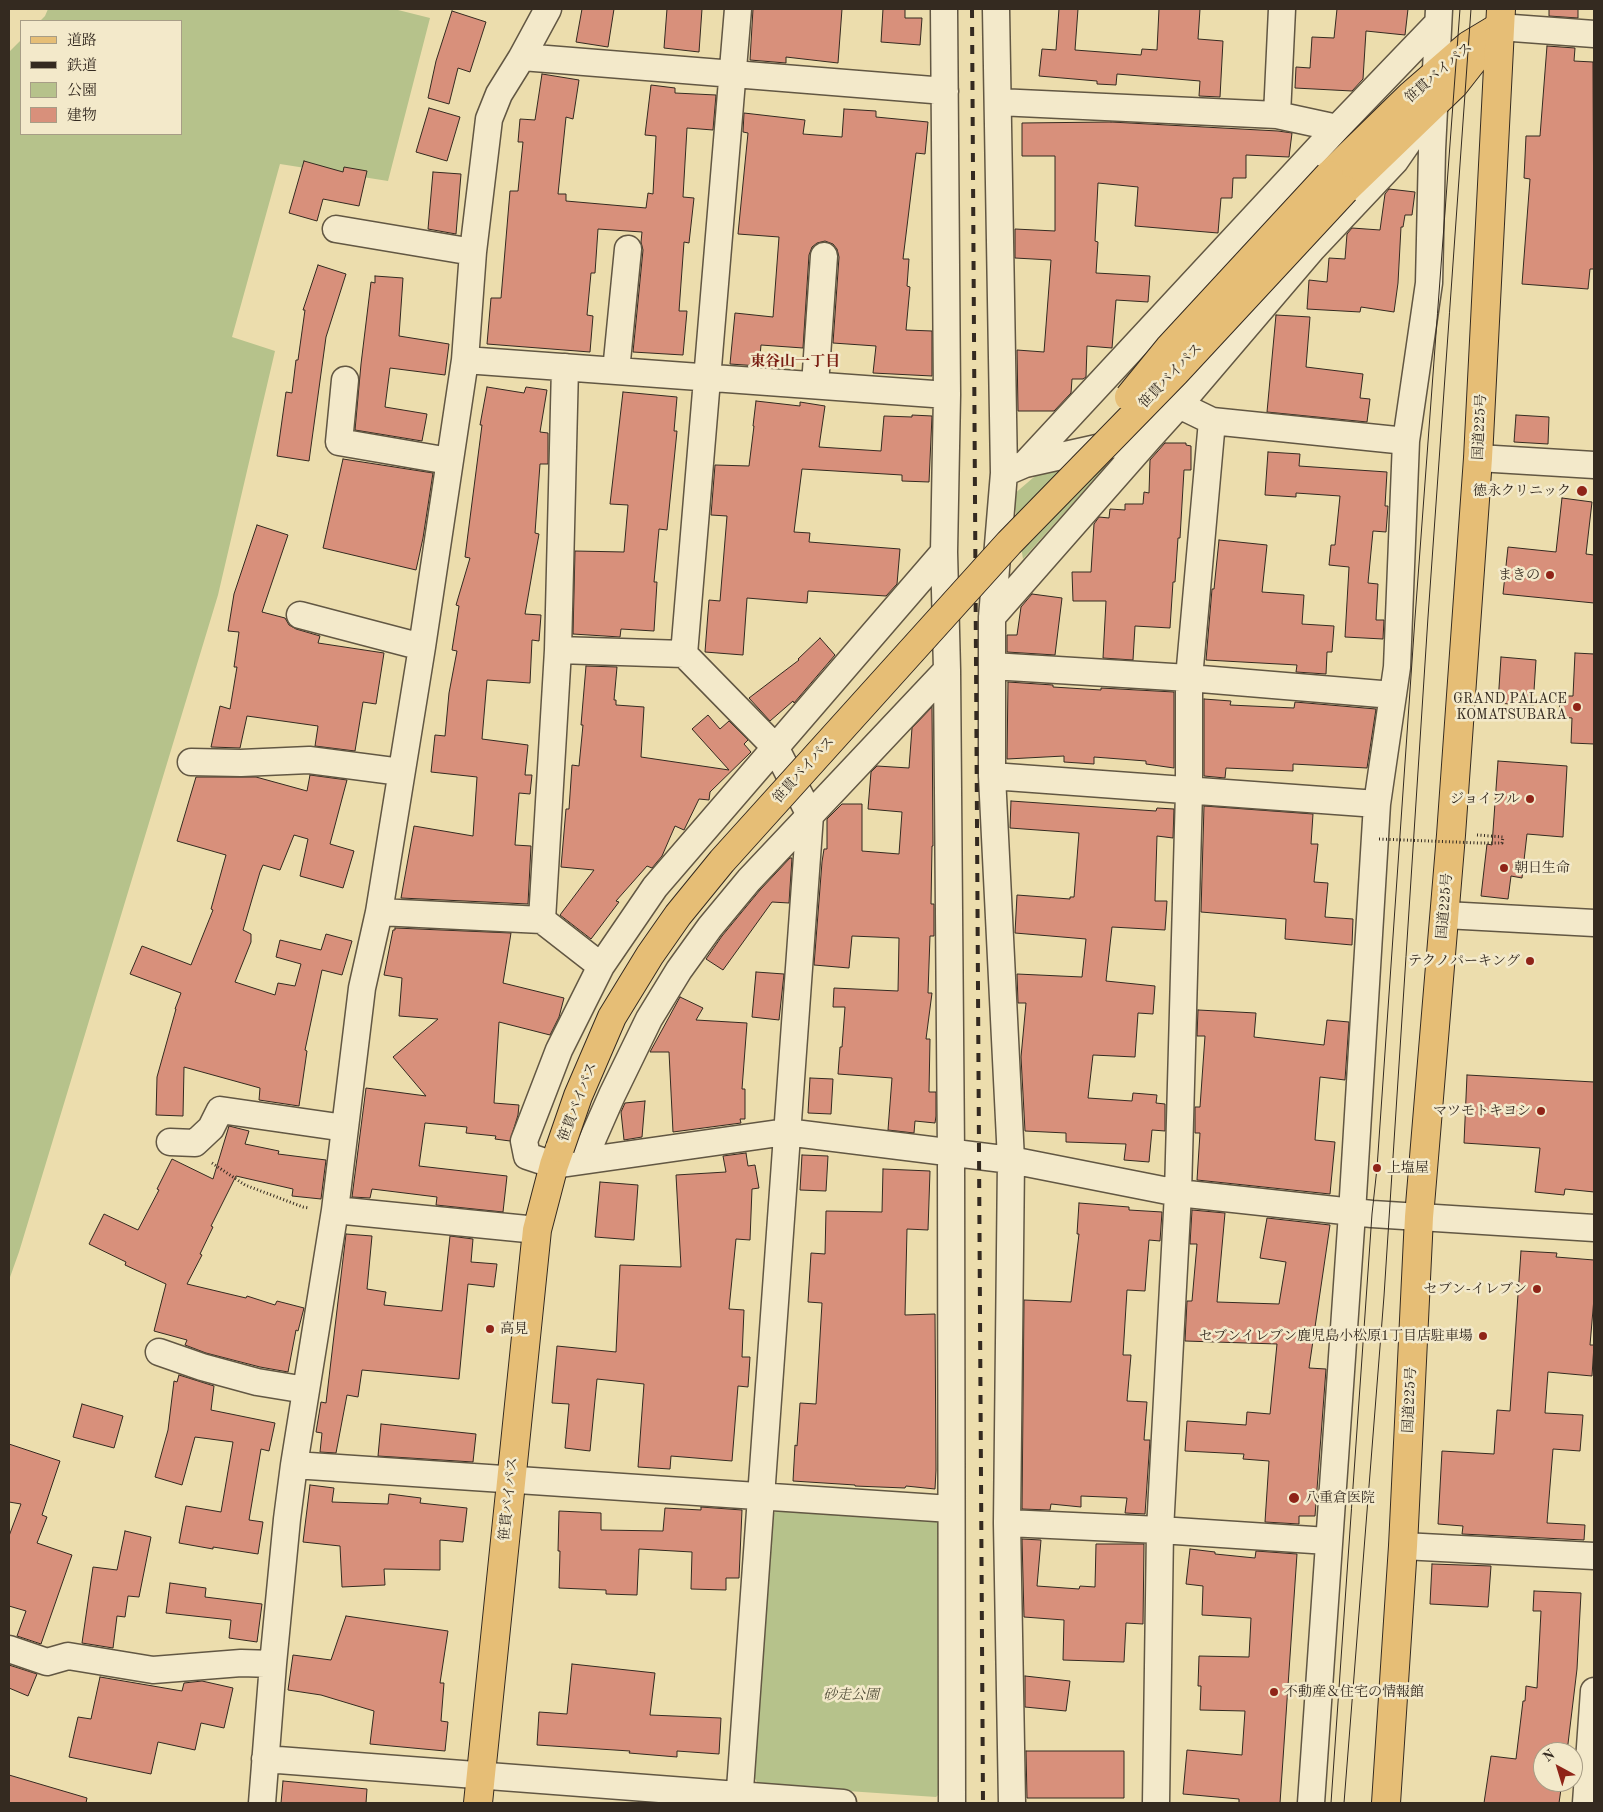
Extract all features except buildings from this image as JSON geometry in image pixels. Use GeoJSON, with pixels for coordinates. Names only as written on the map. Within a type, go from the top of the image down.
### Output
{"type":"FeatureCollection","features":[{"type":"Feature","properties":{"kind":"main road","name":"笹貫バイパス"},"geometry":{"type":"LineString","coordinates":[[478,1803],[537,1230],[557,1157],[578,1096],[612,1017],[650,955],[678,915],[722,861],[1009,543],[1175,373],[1337,183],[1435,74],[1500,18]]}},
{"type":"Feature","properties":{"kind":"main road","name":"笹貫バイパス"},"geometry":{"type":"LineString","coordinates":[[1337,183],[1385,161],[1435,103],[1468,69],[1500,18]]}},
{"type":"Feature","properties":{"kind":"main road","name":"国道225号"},"geometry":{"type":"LineString","coordinates":[[1386,1803],[1403,1546],[1419,1217],[1445,915],[1478,458],[1500,18]]}},
{"type":"Feature","properties":{"kind":"street"},"geometry":{"type":"LineString","coordinates":[[262,1803],[273,1664],[294,1465],[335,1210],[362,988],[379,912],[422,647],[465,360],[473,252],[489,119],[499,94],[548,9]]}},
{"type":"Feature","properties":{"kind":"street"},"geometry":{"type":"LineString","coordinates":[[684,654],[738,9]]}},
{"type":"Feature","properties":{"kind":"street"},"geometry":{"type":"LineString","coordinates":[[944,9],[947,395],[944,552],[947,670],[951,1153],[952,1803]]}},
{"type":"Feature","properties":{"kind":"street"},"geometry":{"type":"LineString","coordinates":[[996,9],[998,102],[1015,469],[992,617],[992,776],[1011,1160],[1007,1523],[1012,1803]]}},
{"type":"Feature","properties":{"kind":"street"},"geometry":{"type":"LineString","coordinates":[[1277,115],[1282,9]]}},
{"type":"Feature","properties":{"kind":"street"},"geometry":{"type":"LineString","coordinates":[[1015,469],[1337,128],[1438,16]]}},
{"type":"Feature","properties":{"kind":"street"},"geometry":{"type":"LineString","coordinates":[[1311,1803],[1352,1213],[1377,804],[1397,667],[1406,441],[1428,283],[1438,16]]}},
{"type":"Feature","properties":{"kind":"street"},"geometry":{"type":"LineString","coordinates":[[1500,18],[1594,34]]}},
{"type":"Feature","properties":{"kind":"street"},"geometry":{"type":"LineString","coordinates":[[522,57],[945,91]]}},
{"type":"Feature","properties":{"kind":"street"},"geometry":{"type":"LineString","coordinates":[[998,102],[1277,115],[1337,128]]}},
{"type":"Feature","properties":{"kind":"street"},"geometry":{"type":"LineString","coordinates":[[992,617],[1179,406],[1385,161],[1431,178]]}},
{"type":"Feature","properties":{"kind":"street"},"geometry":{"type":"LineString","coordinates":[[336,229],[473,252]]}},
{"type":"Feature","properties":{"kind":"street"},"geometry":{"type":"LineString","coordinates":[[616,371],[628,249]]}},
{"type":"Feature","properties":{"kind":"street"},"geometry":{"type":"LineString","coordinates":[[815,386],[824,256]]}},
{"type":"Feature","properties":{"kind":"street"},"geometry":{"type":"LineString","coordinates":[[465,360],[947,395]]}},
{"type":"Feature","properties":{"kind":"street"},"geometry":{"type":"LineString","coordinates":[[542,920],[558,650],[565,367]]}},
{"type":"Feature","properties":{"kind":"street"},"geometry":{"type":"LineString","coordinates":[[345,380],[339,442],[449,461]]}},
{"type":"Feature","properties":{"kind":"street"},"geometry":{"type":"LineString","coordinates":[[1179,406],[1212,421],[1406,441]]}},
{"type":"Feature","properties":{"kind":"street"},"geometry":{"type":"LineString","coordinates":[[1156,1803],[1160,1530],[1178,1193],[1189,792],[1188,678],[1212,421]]}},
{"type":"Feature","properties":{"kind":"street"},"geometry":{"type":"LineString","coordinates":[[1015,469],[1151,436]]}},
{"type":"Feature","properties":{"kind":"street"},"geometry":{"type":"LineString","coordinates":[[1478,458],[1594,465]]}},
{"type":"Feature","properties":{"kind":"street"},"geometry":{"type":"LineString","coordinates":[[944,552],[655,887],[601,966],[559,1050],[524,1142],[527,1156],[557,1157],[786,1132],[1011,1160],[1178,1193],[1352,1213],[1594,1228]]}},
{"type":"Feature","properties":{"kind":"street"},"geometry":{"type":"LineString","coordinates":[[300,615],[422,647]]}},
{"type":"Feature","properties":{"kind":"street"},"geometry":{"type":"LineString","coordinates":[[558,650],[684,654],[775,747],[810,815],[739,1799]]}},
{"type":"Feature","properties":{"kind":"street"},"geometry":{"type":"LineString","coordinates":[[992,666],[1188,678],[1393,695]]}},
{"type":"Feature","properties":{"kind":"street"},"geometry":{"type":"LineString","coordinates":[[557,1157],[590,1145],[649,1019],[679,970],[710,927],[749,880],[947,670]]}},
{"type":"Feature","properties":{"kind":"street"},"geometry":{"type":"LineString","coordinates":[[191,762],[241,763],[309,760],[401,772]]}},
{"type":"Feature","properties":{"kind":"street"},"geometry":{"type":"LineString","coordinates":[[992,776],[1189,792],[1377,804]]}},
{"type":"Feature","properties":{"kind":"street"},"geometry":{"type":"LineString","coordinates":[[379,912],[542,920],[601,966]]}},
{"type":"Feature","properties":{"kind":"street"},"geometry":{"type":"LineString","coordinates":[[1445,915],[1594,923]]}},
{"type":"Feature","properties":{"kind":"street"},"geometry":{"type":"LineString","coordinates":[[183,1143],[211,1128],[220,1110],[345,1128]]}},
{"type":"Feature","properties":{"kind":"street"},"geometry":{"type":"LineString","coordinates":[[335,1210],[537,1230]]}},
{"type":"Feature","properties":{"kind":"street"},"geometry":{"type":"LineString","coordinates":[[159,1352],[202,1367],[257,1382],[306,1390]]}},
{"type":"Feature","properties":{"kind":"street"},"geometry":{"type":"LineString","coordinates":[[294,1465],[951,1509]]}},
{"type":"Feature","properties":{"kind":"street"},"geometry":{"type":"LineString","coordinates":[[1007,1523],[1160,1530],[1328,1541]]}},
{"type":"Feature","properties":{"kind":"street"},"geometry":{"type":"LineString","coordinates":[[1403,1546],[1594,1556]]}},
{"type":"Feature","properties":{"kind":"street"},"geometry":{"type":"LineString","coordinates":[[9,1649],[47,1662],[68,1656],[153,1670],[241,1663],[273,1664]]}},
{"type":"Feature","properties":{"kind":"street"},"geometry":{"type":"LineString","coordinates":[[1586,1803],[1594,1706]]}},
{"type":"Feature","properties":{"kind":"street"},"geometry":{"type":"LineString","coordinates":[[265,1759],[739,1799],[843,1803]]}},
{"type":"Feature","properties":{"kind":"path"},"geometry":{"type":"LineString","coordinates":[[1380,839],[1502,843],[1503,837],[1476,835]]}},
{"type":"Feature","properties":{"kind":"path"},"geometry":{"type":"LineString","coordinates":[[183,1143],[223,1172],[245,1185],[304,1207],[335,1210]]}},
{"type":"Feature","properties":{"kind":"green space"},"geometry":{"type":"Polygon","coordinates":[[[48,9],[394,9],[430,18],[388,181],[280,164],[232,337],[275,351],[218,595],[9,1280],[9,52],[20,41],[20,135],[182,135],[182,20],[41,20],[48,9]]]}},
{"type":"Feature","properties":{"kind":"green space"},"geometry":{"type":"Polygon","coordinates":[[[1107,465],[1023,559],[1013,495],[1041,471],[1107,465]]]}},
{"type":"Feature","properties":{"kind":"green space","name":"砂走公園"},"geometry":{"type":"Polygon","coordinates":[[[781,1506],[936,1516],[945,1526],[946,1788],[936,1797],[759,1785],[752,1774],[768,1519],[781,1506]]]}},
{"type":"Feature","properties":{"kind":"tram line"},"geometry":{"type":"LineString","coordinates":[[1331,1803],[1460,9]]}},
{"type":"Feature","properties":{"kind":"tram line"},"geometry":{"type":"LineString","coordinates":[[1344,1803],[1384,1296],[1428,617],[1471,9]]}},
{"type":"Feature","properties":{"kind":"railway"},"geometry":{"type":"LineString","coordinates":[[972,9],[983,1803]]}},
{"type":"Feature","properties":{"kind":"place","name":"徳永クリニック"},"geometry":{"type":"Point","coordinates":[1582,491]}},
{"type":"Feature","properties":{"kind":"place","name":"まきの"},"geometry":{"type":"Point","coordinates":[1550,575]}},
{"type":"Feature","properties":{"kind":"place","name":"GRAND PALACE KOMATSUBARA"},"geometry":{"type":"Point","coordinates":[1577,707]}},
{"type":"Feature","properties":{"kind":"place","name":"ジョイフル"},"geometry":{"type":"Point","coordinates":[1530,799]}},
{"type":"Feature","properties":{"kind":"place","name":"朝日生命"},"geometry":{"type":"Point","coordinates":[1504,868]}},
{"type":"Feature","properties":{"kind":"place","name":"テクノパーキング"},"geometry":{"type":"Point","coordinates":[1530,961]}},
{"type":"Feature","properties":{"kind":"place","name":"マツモトキヨシ"},"geometry":{"type":"Point","coordinates":[1541,1111]}},
{"type":"Feature","properties":{"kind":"place","name":"上塩屋"},"geometry":{"type":"Point","coordinates":[1377,1168]}},
{"type":"Feature","properties":{"kind":"place","name":"セブン-イレブン"},"geometry":{"type":"Point","coordinates":[1537,1289]}},
{"type":"Feature","properties":{"kind":"place","name":"高見"},"geometry":{"type":"Point","coordinates":[490,1329]}},
{"type":"Feature","properties":{"kind":"place","name":"セブンイレブン鹿児島小松原1丁目店駐車場"},"geometry":{"type":"Point","coordinates":[1483,1336]}},
{"type":"Feature","properties":{"kind":"place","name":"八重倉医院"},"geometry":{"type":"Point","coordinates":[1294,1498]}},
{"type":"Feature","properties":{"kind":"place","name":"不動産＆住宅の情報館"},"geometry":{"type":"Point","coordinates":[1274,1692]}},
{"type":"Feature","properties":{"kind":"district","name":"東谷山一丁目"},"geometry":{"type":"Point","coordinates":[795,362]}}]}
